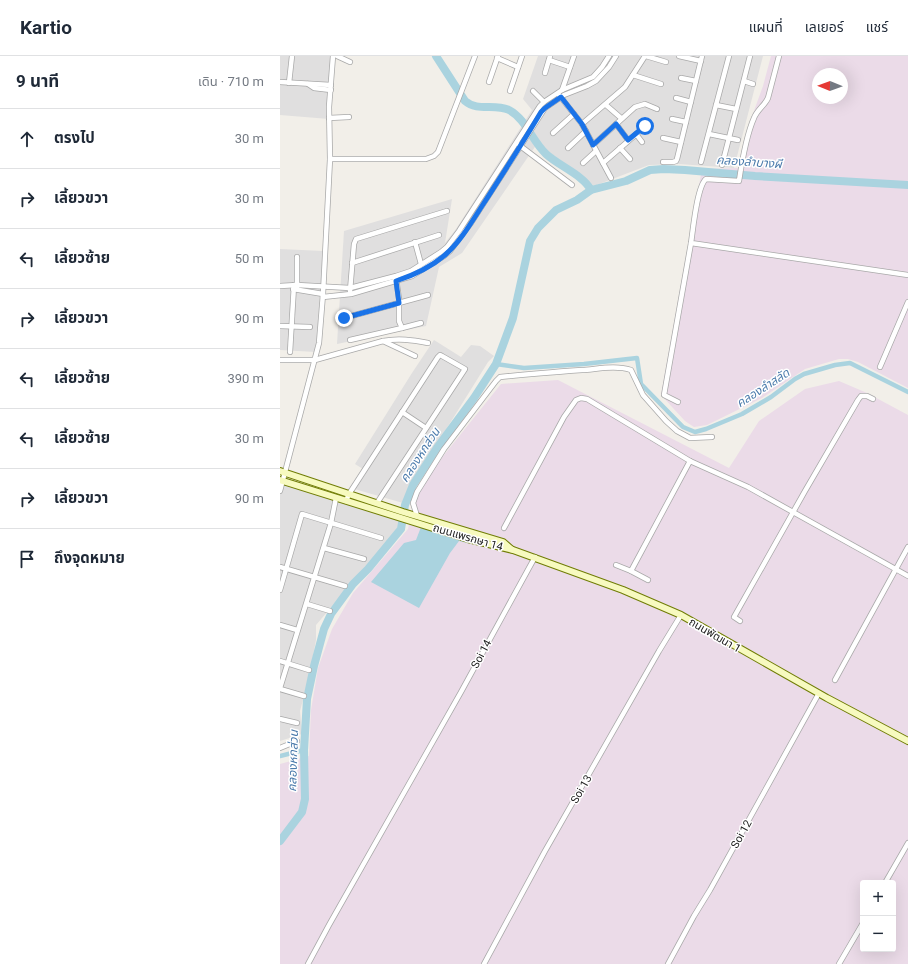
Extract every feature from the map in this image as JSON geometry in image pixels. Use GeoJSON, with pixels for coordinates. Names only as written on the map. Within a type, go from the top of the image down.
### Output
{"type":"FeatureCollection","features":[{"type":"Feature","properties":{"kind":"main road","name":"ถนนแพรกษา 14"},"geometry":{"type":"LineString","coordinates":[[282,472],[395,509],[468,539],[513,550]]}},
{"type":"Feature","properties":{"kind":"main road","name":"ถนนแพรกษา 14"},"geometry":{"type":"LineString","coordinates":[[282,480],[391,515],[414,517]]}},
{"type":"Feature","properties":{"kind":"main road","name":"ถนนพัฒนา 1"},"geometry":{"type":"LineString","coordinates":[[513,550],[623,590],[681,615],[819,693],[908,741]]}},
{"type":"Feature","properties":{"kind":"street"},"geometry":{"type":"LineString","coordinates":[[289,83],[292,56]]}},
{"type":"Feature","properties":{"kind":"street"},"geometry":{"type":"LineString","coordinates":[[280,491],[282,472],[320,338],[330,159],[329,118],[333,56]]}},
{"type":"Feature","properties":{"kind":"street"},"geometry":{"type":"LineString","coordinates":[[337,56],[350,62]]}},
{"type":"Feature","properties":{"kind":"street"},"geometry":{"type":"LineString","coordinates":[[330,159],[426,159],[434,156],[438,152],[475,56]]}},
{"type":"Feature","properties":{"kind":"street"},"geometry":{"type":"LineString","coordinates":[[510,91],[522,56]]}},
{"type":"Feature","properties":{"kind":"street"},"geometry":{"type":"LineString","coordinates":[[533,121],[559,95],[574,56]]}},
{"type":"Feature","properties":{"kind":"street"},"geometry":{"type":"LineString","coordinates":[[562,90],[593,77],[609,56]]}},
{"type":"Feature","properties":{"kind":"street"},"geometry":{"type":"LineString","coordinates":[[280,286],[350,288],[418,274],[444,256],[461,233],[487,193],[521,146],[524,136],[544,102],[596,81],[609,68],[616,56]]}},
{"type":"Feature","properties":{"kind":"street"},"geometry":{"type":"LineString","coordinates":[[582,124],[606,105],[625,87],[646,56],[666,62]]}},
{"type":"Feature","properties":{"kind":"street"},"geometry":{"type":"LineString","coordinates":[[663,162],[676,161],[701,59],[679,56]]}},
{"type":"Feature","properties":{"kind":"street"},"geometry":{"type":"LineString","coordinates":[[701,162],[729,56]]}},
{"type":"Feature","properties":{"kind":"street"},"geometry":{"type":"LineString","coordinates":[[722,165],[750,56]]}},
{"type":"Feature","properties":{"kind":"street"},"geometry":{"type":"LineString","coordinates":[[678,402],[664,395],[698,197],[702,182],[706,179],[739,181],[754,117],[766,103],[779,56]]}},
{"type":"Feature","properties":{"kind":"street"},"geometry":{"type":"LineString","coordinates":[[489,82],[497,57],[518,67]]}},
{"type":"Feature","properties":{"kind":"street"},"geometry":{"type":"LineString","coordinates":[[545,73],[550,58],[570,67]]}},
{"type":"Feature","properties":{"kind":"street"},"geometry":{"type":"LineString","coordinates":[[633,75],[661,84]]}},
{"type":"Feature","properties":{"kind":"street"},"geometry":{"type":"LineString","coordinates":[[681,78],[696,81]]}},
{"type":"Feature","properties":{"kind":"street"},"geometry":{"type":"LineString","coordinates":[[744,81],[753,84]]}},
{"type":"Feature","properties":{"kind":"street"},"geometry":{"type":"LineString","coordinates":[[280,82],[308,84],[314,88],[331,87]]}},
{"type":"Feature","properties":{"kind":"street"},"geometry":{"type":"LineString","coordinates":[[533,91],[544,102]]}},
{"type":"Feature","properties":{"kind":"street"},"geometry":{"type":"LineString","coordinates":[[559,95],[582,124],[611,178]]}},
{"type":"Feature","properties":{"kind":"street"},"geometry":{"type":"LineString","coordinates":[[676,98],[691,102]]}},
{"type":"Feature","properties":{"kind":"street"},"geometry":{"type":"LineString","coordinates":[[593,145],[621,118],[635,107],[645,104],[657,109]]}},
{"type":"Feature","properties":{"kind":"street"},"geometry":{"type":"LineString","coordinates":[[606,105],[621,118]]}},
{"type":"Feature","properties":{"kind":"street"},"geometry":{"type":"LineString","coordinates":[[716,105],[736,109]]}},
{"type":"Feature","properties":{"kind":"street"},"geometry":{"type":"LineString","coordinates":[[553,133],[574,114]]}},
{"type":"Feature","properties":{"kind":"street"},"geometry":{"type":"LineString","coordinates":[[329,118],[349,117]]}},
{"type":"Feature","properties":{"kind":"street"},"geometry":{"type":"LineString","coordinates":[[672,119],[686,122]]}},
{"type":"Feature","properties":{"kind":"street"},"geometry":{"type":"LineString","coordinates":[[603,163],[645,126],[646,123]]}},
{"type":"Feature","properties":{"kind":"street"},"geometry":{"type":"LineString","coordinates":[[616,124],[628,140]]}},
{"type":"Feature","properties":{"kind":"street"},"geometry":{"type":"LineString","coordinates":[[568,148],[586,131]]}},
{"type":"Feature","properties":{"kind":"street"},"geometry":{"type":"LineString","coordinates":[[636,134],[642,142]]}},
{"type":"Feature","properties":{"kind":"street"},"geometry":{"type":"LineString","coordinates":[[708,134],[738,140]]}},
{"type":"Feature","properties":{"kind":"street"},"geometry":{"type":"LineString","coordinates":[[487,193],[516,143],[524,136]]}},
{"type":"Feature","properties":{"kind":"street"},"geometry":{"type":"LineString","coordinates":[[663,138],[681,142]]}},
{"type":"Feature","properties":{"kind":"street"},"geometry":{"type":"LineString","coordinates":[[516,143],[572,185]]}},
{"type":"Feature","properties":{"kind":"street"},"geometry":{"type":"LineString","coordinates":[[620,148],[630,159]]}},
{"type":"Feature","properties":{"kind":"street"},"geometry":{"type":"LineString","coordinates":[[584,163],[596,151]]}},
{"type":"Feature","properties":{"kind":"street"},"geometry":{"type":"LineString","coordinates":[[351,294],[352,263],[356,239],[447,211]]}},
{"type":"Feature","properties":{"kind":"street"},"geometry":{"type":"LineString","coordinates":[[295,287],[323,295],[351,294],[411,271],[441,252],[461,233]]}},
{"type":"Feature","properties":{"kind":"street"},"geometry":{"type":"LineString","coordinates":[[352,263],[439,235]]}},
{"type":"Feature","properties":{"kind":"street"},"geometry":{"type":"LineString","coordinates":[[415,242],[421,264]]}},
{"type":"Feature","properties":{"kind":"street"},"geometry":{"type":"LineString","coordinates":[[691,243],[908,275]]}},
{"type":"Feature","properties":{"kind":"street"},"geometry":{"type":"LineString","coordinates":[[290,352],[297,257]]}},
{"type":"Feature","properties":{"kind":"street"},"geometry":{"type":"LineString","coordinates":[[396,278],[399,303],[399,321],[402,328]]}},
{"type":"Feature","properties":{"kind":"street"},"geometry":{"type":"LineString","coordinates":[[344,318],[428,296]]}},
{"type":"Feature","properties":{"kind":"street"},"geometry":{"type":"LineString","coordinates":[[880,367],[908,302]]}},
{"type":"Feature","properties":{"kind":"street"},"geometry":{"type":"LineString","coordinates":[[350,340],[421,323]]}},
{"type":"Feature","properties":{"kind":"street"},"geometry":{"type":"LineString","coordinates":[[280,326],[310,327]]}},
{"type":"Feature","properties":{"kind":"street"},"geometry":{"type":"LineString","coordinates":[[280,360],[315,360],[395,339],[408,339],[428,344]]}},
{"type":"Feature","properties":{"kind":"street"},"geometry":{"type":"LineString","coordinates":[[383,341],[415,356]]}},
{"type":"Feature","properties":{"kind":"street"},"geometry":{"type":"LineString","coordinates":[[346,501],[348,494],[440,355],[464,368],[464,371],[378,503]]}},
{"type":"Feature","properties":{"kind":"street"},"geometry":{"type":"LineString","coordinates":[[414,517],[413,503],[417,492],[428,473],[444,449],[496,381],[500,378],[559,371],[625,368],[631,370],[643,394],[666,421],[677,431],[690,438],[712,437]]}},
{"type":"Feature","properties":{"kind":"street"},"geometry":{"type":"LineString","coordinates":[[740,621],[732,616],[858,400],[861,396],[873,399]]}},
{"type":"Feature","properties":{"kind":"street"},"geometry":{"type":"LineString","coordinates":[[504,528],[563,419],[576,400],[581,398],[587,399],[690,461],[748,486],[908,576]]}},
{"type":"Feature","properties":{"kind":"street"},"geometry":{"type":"LineString","coordinates":[[402,412],[426,428]]}},
{"type":"Feature","properties":{"kind":"street"},"geometry":{"type":"LineString","coordinates":[[631,572],[690,461]]}},
{"type":"Feature","properties":{"kind":"street"},"geometry":{"type":"LineString","coordinates":[[304,696],[280,689],[297,630],[307,604],[332,523],[336,498]]}},
{"type":"Feature","properties":{"kind":"street"},"geometry":{"type":"LineString","coordinates":[[280,590],[302,514],[380,538]]}},
{"type":"Feature","properties":{"kind":"street"},"geometry":{"type":"LineString","coordinates":[[835,680],[908,547]]}},
{"type":"Feature","properties":{"kind":"street"},"geometry":{"type":"LineString","coordinates":[[324,548],[364,559]]}},
{"type":"Feature","properties":{"kind":"street","name":"Soi 14"},"geometry":{"type":"LineString","coordinates":[[308,964],[535,557]]}},
{"type":"Feature","properties":{"kind":"street"},"geometry":{"type":"LineString","coordinates":[[616,565],[648,580]]}},
{"type":"Feature","properties":{"kind":"street"},"geometry":{"type":"LineString","coordinates":[[280,567],[345,586]]}},
{"type":"Feature","properties":{"kind":"street"},"geometry":{"type":"LineString","coordinates":[[307,604],[330,611]]}},
{"type":"Feature","properties":{"kind":"street","name":"Soi 13"},"geometry":{"type":"LineString","coordinates":[[484,964],[545,851],[681,615]]}},
{"type":"Feature","properties":{"kind":"street"},"geometry":{"type":"LineString","coordinates":[[280,625],[297,630]]}},
{"type":"Feature","properties":{"kind":"street"},"geometry":{"type":"LineString","coordinates":[[280,661],[309,670]]}},
{"type":"Feature","properties":{"kind":"street","name":"Soi 12"},"geometry":{"type":"LineString","coordinates":[[668,964],[819,693]]}},
{"type":"Feature","properties":{"kind":"street"},"geometry":{"type":"LineString","coordinates":[[280,719],[298,723]]}},
{"type":"Feature","properties":{"kind":"street"},"geometry":{"type":"LineString","coordinates":[[280,748],[297,741]]}},
{"type":"Feature","properties":{"kind":"street"},"geometry":{"type":"LineString","coordinates":[[887,880],[908,843]]}},
{"type":"Feature","properties":{"kind":"street"},"geometry":{"type":"LineString","coordinates":[[840,964],[860,927]]}},
{"type":"Feature","properties":{"kind":"shaded area"},"geometry":{"type":"Polygon","coordinates":[[[280,56],[334,56],[329,119],[280,115],[280,56]]]}},
{"type":"Feature","properties":{"kind":"shaded area"},"geometry":{"type":"Polygon","coordinates":[[[538,56],[763,56],[734,168],[679,164],[649,165],[594,186],[548,151],[539,141],[462,253],[439,267],[426,326],[337,344],[344,231],[452,199],[445,243],[456,229],[532,110],[523,99],[538,56]]]}},
{"type":"Feature","properties":{"kind":"shaded area"},"geometry":{"type":"Polygon","coordinates":[[[771,56],[908,56],[908,388],[858,362],[848,359],[839,359],[805,369],[762,398],[707,425],[694,427],[685,421],[661,395],[702,169],[738,168],[771,56]]]}},
{"type":"Feature","properties":{"kind":"shaded area"},"geometry":{"type":"Polygon","coordinates":[[[280,249],[323,251],[316,352],[280,350],[280,249]]]}},
{"type":"Feature","properties":{"kind":"shaded area"},"geometry":{"type":"Polygon","coordinates":[[[434,340],[461,357],[471,345],[480,346],[494,356],[488,362],[427,460],[403,503],[351,488],[363,469],[355,464],[434,340]]]}},
{"type":"Feature","properties":{"kind":"shaded area"},"geometry":{"type":"Polygon","coordinates":[[[558,380],[729,468],[759,421],[805,389],[839,381],[867,393],[908,415],[908,964],[280,964],[280,764],[309,756],[311,710],[318,668],[332,629],[353,593],[408,529],[414,501],[424,483],[444,455],[501,384],[558,380]]]}},
{"type":"Feature","properties":{"kind":"shaded area"},"geometry":{"type":"Polygon","coordinates":[[[282,482],[405,516],[391,537],[316,625],[316,640],[309,677],[300,711],[302,734],[280,741],[280,490],[282,482]]]}},
{"type":"Feature","properties":{"kind":"water"},"geometry":{"type":"Polygon","coordinates":[[[421,527],[471,544],[459,541],[450,553],[419,608],[371,582],[404,543],[416,540],[421,527]]]}},
{"type":"Feature","properties":{"kind":"waterway"},"geometry":{"type":"LineString","coordinates":[[436,56],[465,101],[475,106],[503,108],[515,114],[524,124],[541,149],[551,158],[577,175],[591,190]]}},
{"type":"Feature","properties":{"kind":"waterway","name":"คลองหกส่วน"},"geometry":{"type":"LineString","coordinates":[[280,841],[302,812],[305,799],[304,750],[307,699],[324,629],[331,614],[353,584],[368,569],[401,529],[405,505],[413,485],[496,364],[513,318],[530,241],[538,228],[556,210],[577,200],[591,190],[626,181],[650,170],[685,170],[755,176],[908,185]]}},
{"type":"Feature","properties":{"kind":"waterway","name":"คลองลำสลัด"},"geometry":{"type":"LineString","coordinates":[[496,364],[524,368],[584,364],[637,358],[641,384],[683,427],[695,432],[742,414],[771,397],[804,374],[835,365],[850,363],[908,392]]}},
{"type":"Feature","properties":{"kind":"waterway"},"geometry":{"type":"LineString","coordinates":[[280,756],[304,750]]}},
{"type":"Feature","properties":{"kind":"route"},"geometry":{"type":"LineString","coordinates":[[344,318],[399,303],[399,291],[396,281],[418,274],[450,250],[471,223],[521,146],[541,112],[550,104],[561,97],[582,124],[593,145],[616,124],[628,140],[645,126]]}},
{"type":"Feature","properties":{"kind":"water label","name":"คลองลำบางผี"},"geometry":{"type":"Point","coordinates":[749,162]}}]}
